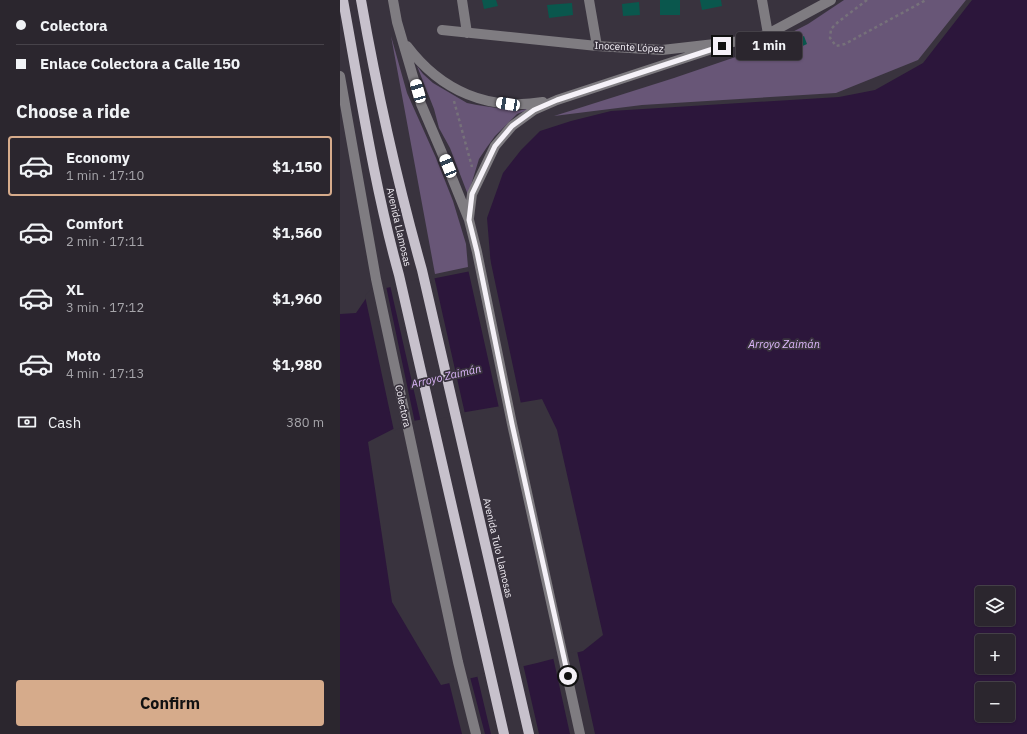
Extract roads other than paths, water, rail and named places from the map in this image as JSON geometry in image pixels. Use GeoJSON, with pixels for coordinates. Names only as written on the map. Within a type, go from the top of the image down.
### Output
{"type":"FeatureCollection","features":[{"type":"Feature","properties":{"kind":"main road","name":"Avenida Llamosas"},"geometry":{"type":"LineString","coordinates":[[343,0],[386,229],[399,275],[504,734]]}},
{"type":"Feature","properties":{"kind":"main road","name":"Avenida Llamosas"},"geometry":{"type":"LineString","coordinates":[[361,0],[385,125],[409,225],[422,270],[464,452]]}},
{"type":"Feature","properties":{"kind":"main road","name":"Avenida Tulo Llamosas"},"geometry":{"type":"LineString","coordinates":[[464,452],[529,734]]}},
{"type":"Feature","properties":{"kind":"street"},"geometry":{"type":"LineString","coordinates":[[393,0],[397,22],[421,104],[469,220],[580,734]]}},
{"type":"Feature","properties":{"kind":"street"},"geometry":{"type":"LineString","coordinates":[[462,0],[467,33]]}},
{"type":"Feature","properties":{"kind":"street"},"geometry":{"type":"LineString","coordinates":[[589,0],[597,46]]}},
{"type":"Feature","properties":{"kind":"street"},"geometry":{"type":"LineString","coordinates":[[762,0],[768,34]]}},
{"type":"Feature","properties":{"kind":"street","name":"Inocente López"},"geometry":{"type":"LineString","coordinates":[[442,30],[597,46],[662,50],[750,40],[768,34],[831,0]]}},
{"type":"Feature","properties":{"kind":"street"},"geometry":{"type":"LineString","coordinates":[[403,40],[418,61],[437,78],[456,91],[482,100],[508,104],[533,104],[557,100]]}},
{"type":"Feature","properties":{"kind":"street"},"geometry":{"type":"LineString","coordinates":[[469,220],[472,194],[495,146],[512,126],[534,110],[557,100],[736,42]]}},
{"type":"Feature","properties":{"kind":"street","name":"Colectora"},"geometry":{"type":"LineString","coordinates":[[340,76],[376,279],[458,662],[476,734]]}},
{"type":"Feature","properties":{"kind":"water","name":"Arroyo Zaimán"},"geometry":{"type":"Polygon","coordinates":[[[972,0],[1027,0],[1027,734],[340,734],[340,314],[356,313],[371,291],[491,267],[487,218],[503,173],[521,150],[540,131],[571,121],[611,111],[839,97],[875,90],[923,63],[972,0]],[[542,399],[407,422],[368,442],[392,602],[441,685],[583,651],[603,635],[557,430],[542,399]]]}}]}
